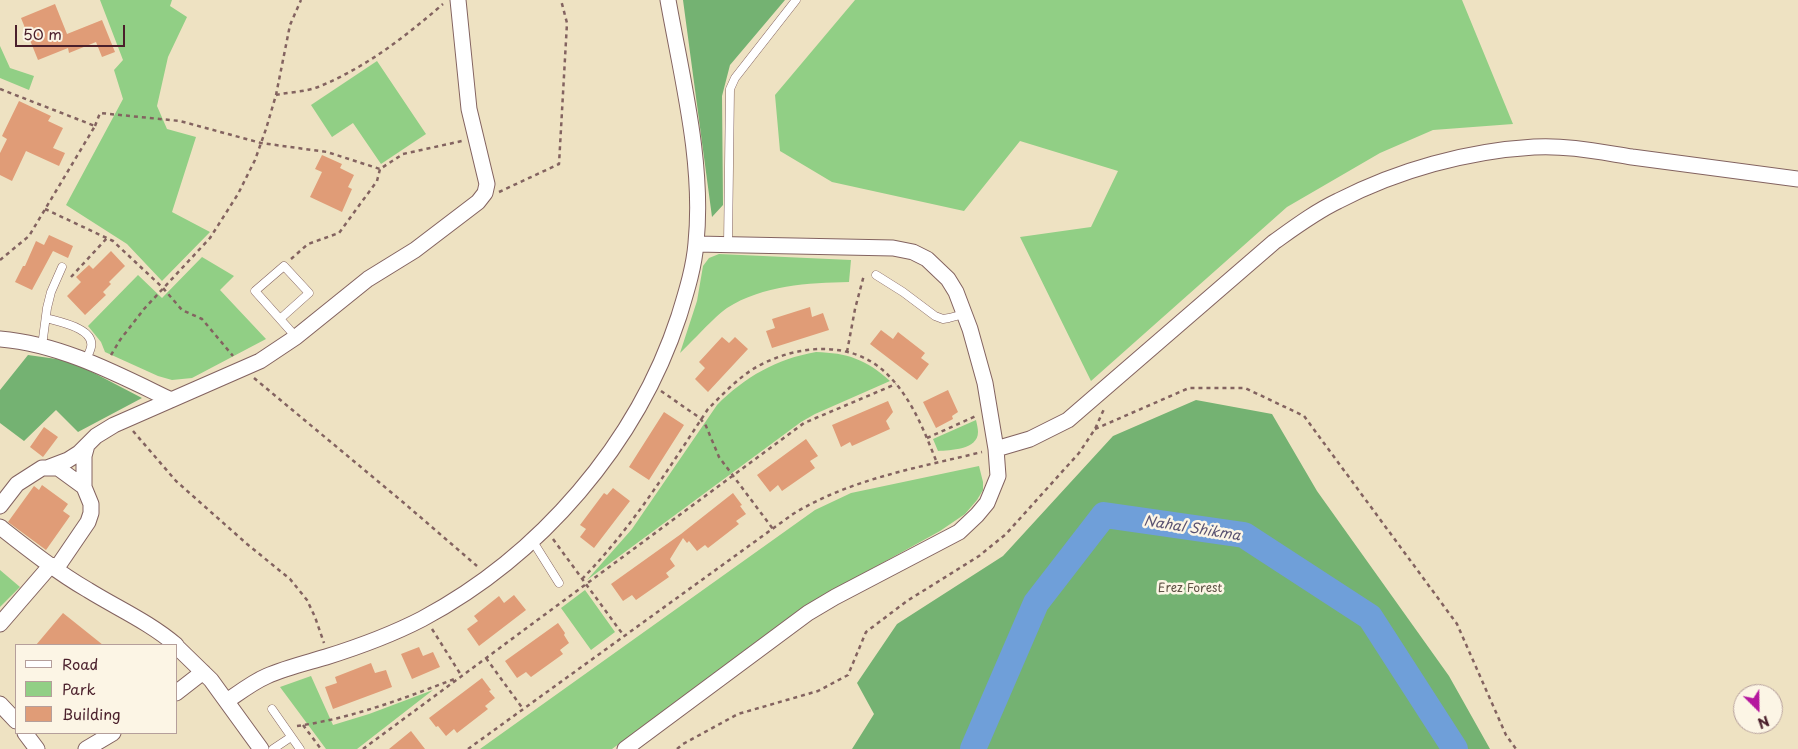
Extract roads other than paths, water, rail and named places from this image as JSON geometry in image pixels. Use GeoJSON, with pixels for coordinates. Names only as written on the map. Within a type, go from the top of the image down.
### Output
{"type":"FeatureCollection","features":[{"type":"Feature","properties":{"kind":"street"},"geometry":{"type":"LineString","coordinates":[[47,468],[68,460],[96,436],[124,420],[260,361],[296,337],[368,279],[415,250],[478,202],[485,193],[487,184],[468,99],[458,0]]}},
{"type":"Feature","properties":{"kind":"street"},"geometry":{"type":"LineString","coordinates":[[227,701],[267,676],[361,646],[424,618],[488,576],[532,540],[572,500],[596,470],[641,403],[651,384],[677,320],[686,292],[696,244],[698,211],[694,151],[668,0]]}},
{"type":"Feature","properties":{"kind":"street"},"geometry":{"type":"LineString","coordinates":[[996,448],[1030,439],[1068,420],[1274,242],[1308,217],[1338,201],[1398,175],[1468,156],[1535,147],[1576,149],[1798,179]]}},
{"type":"Feature","properties":{"kind":"street"},"geometry":{"type":"LineString","coordinates":[[625,749],[808,613],[958,532],[987,503],[998,476],[996,448],[978,357],[964,314],[956,292],[948,279],[927,260],[913,252],[874,248],[696,244]]}},
{"type":"Feature","properties":{"kind":"street"},"geometry":{"type":"LineString","coordinates":[[0,339],[22,341],[42,346],[85,361],[171,400]]}},
{"type":"Feature","properties":{"kind":"street"},"geometry":{"type":"LineString","coordinates":[[0,624],[53,567],[88,522],[91,504],[84,487],[84,456],[87,445]]}},
{"type":"Feature","properties":{"kind":"street"},"geometry":{"type":"LineString","coordinates":[[0,506],[18,484],[42,468],[58,468],[84,487]]}},
{"type":"Feature","properties":{"kind":"street"},"geometry":{"type":"LineString","coordinates":[[0,527],[87,590],[145,622],[173,644]]}},
{"type":"Feature","properties":{"kind":"street"},"geometry":{"type":"LineString","coordinates":[[178,648],[203,672],[227,701],[261,749]]}},
{"type":"Feature","properties":{"kind":"street"},"geometry":{"type":"LineString","coordinates":[[178,691],[203,672]]}},
{"type":"Feature","properties":{"kind":"street"},"geometry":{"type":"LineString","coordinates":[[0,704],[15,721]]}},
{"type":"Feature","properties":{"kind":"street"},"geometry":{"type":"LineString","coordinates":[[26,734],[37,749]]}},
{"type":"Feature","properties":{"kind":"street"},"geometry":{"type":"LineString","coordinates":[[86,749],[111,734]]}},
{"type":"Feature","properties":{"kind":"lane"},"geometry":{"type":"LineString","coordinates":[[728,244],[730,89],[735,78],[796,0]]}},
{"type":"Feature","properties":{"kind":"lane"},"geometry":{"type":"LineString","coordinates":[[280,319],[309,293],[284,266],[255,292],[296,337]]}},
{"type":"Feature","properties":{"kind":"lane"},"geometry":{"type":"LineString","coordinates":[[42,346],[51,292],[62,267]]}},
{"type":"Feature","properties":{"kind":"lane"},"geometry":{"type":"LineString","coordinates":[[876,275],[904,292],[936,316],[943,319],[964,314]]}},
{"type":"Feature","properties":{"kind":"lane"},"geometry":{"type":"LineString","coordinates":[[46,318],[89,334],[91,347],[85,361]]}},
{"type":"Feature","properties":{"kind":"lane"},"geometry":{"type":"LineString","coordinates":[[532,540],[559,583]]}},
{"type":"Feature","properties":{"kind":"lane"},"geometry":{"type":"LineString","coordinates":[[272,709],[300,749]]}},
{"type":"Feature","properties":{"kind":"lane"},"geometry":{"type":"LineString","coordinates":[[273,749],[291,737]]}},
{"type":"Feature","properties":{"kind":"waterway","name":"Nahal Shikma"},"geometry":{"type":"LineString","coordinates":[[973,749],[1036,603],[1104,515],[1244,535],[1370,617],[1455,749]]}},
{"type":"Feature","properties":{"kind":"park label","name":"Erez Forest"},"geometry":{"type":"Point","coordinates":[1190,589]}}]}
